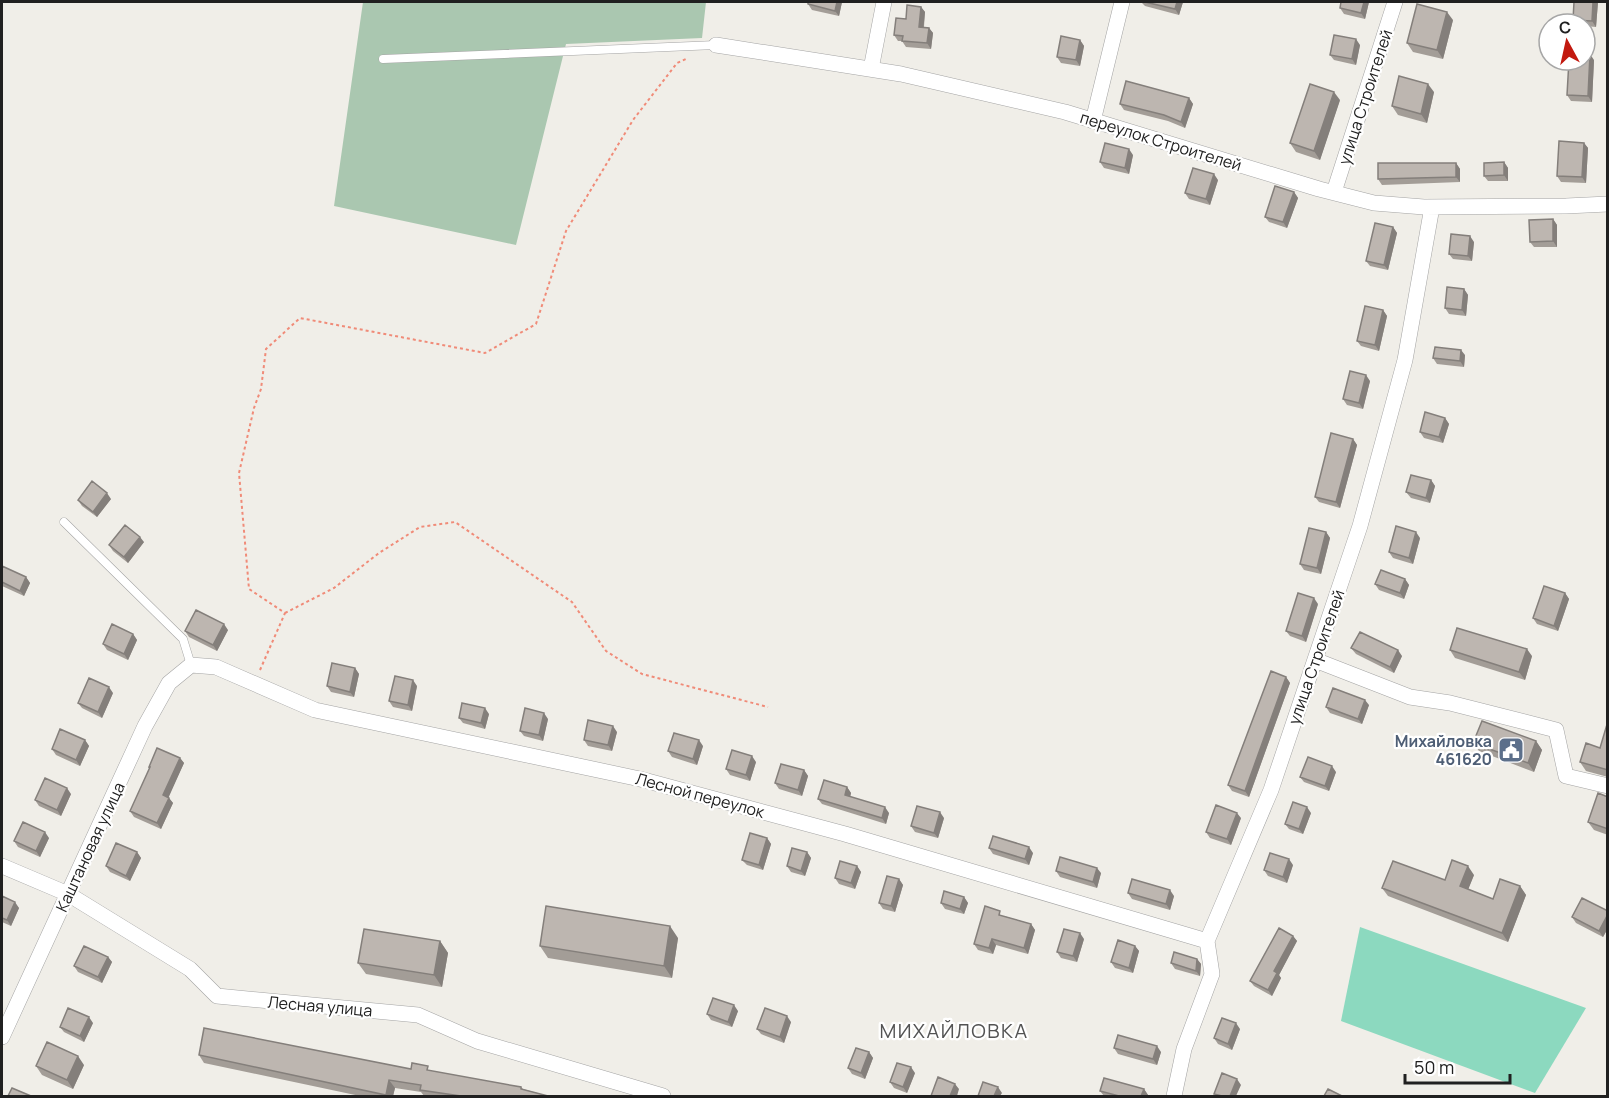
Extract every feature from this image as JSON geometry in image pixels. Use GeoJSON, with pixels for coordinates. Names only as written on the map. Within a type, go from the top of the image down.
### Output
{"type":"FeatureCollection","features":[{"type":"Feature","properties":{"kind":"street"},"geometry":{"type":"LineString","coordinates":[[871,69],[884,2]]}},
{"type":"Feature","properties":{"kind":"street"},"geometry":{"type":"LineString","coordinates":[[1093,121],[1122,2]]}},
{"type":"Feature","properties":{"kind":"street","name":"улица Строителей"},"geometry":{"type":"LineString","coordinates":[[1334,192],[1395,2]]}},
{"type":"Feature","properties":{"kind":"street","name":"переулок Строителей"},"geometry":{"type":"LineString","coordinates":[[716,45],[912,76],[1065,112],[1374,203],[1432,207],[1608,204]]}},
{"type":"Feature","properties":{"kind":"street","name":"улица Строителей"},"geometry":{"type":"LineString","coordinates":[[1207,941],[1271,790],[1360,526],[1402,371],[1432,207]]}},
{"type":"Feature","properties":{"kind":"street"},"geometry":{"type":"LineString","coordinates":[[1315,660],[1410,697],[1450,703],[1556,730],[1566,776],[1608,786]]}},
{"type":"Feature","properties":{"kind":"street","name":"Лесной переулок"},"geometry":{"type":"LineString","coordinates":[[191,665],[216,667],[315,710],[640,779],[845,834],[1207,941]]}},
{"type":"Feature","properties":{"kind":"street","name":"Каштановая улица"},"geometry":{"type":"LineString","coordinates":[[2,1037],[145,726],[169,683],[191,665]]}},
{"type":"Feature","properties":{"kind":"street","name":"Лесная улица"},"geometry":{"type":"LineString","coordinates":[[2,867],[68,894],[190,969],[217,996],[418,1015],[477,1041],[663,1096]]}},
{"type":"Feature","properties":{"kind":"street"},"geometry":{"type":"LineString","coordinates":[[1174,1096],[1184,1049],[1212,974],[1207,941]]}},
{"type":"Feature","properties":{"kind":"lane"},"geometry":{"type":"LineString","coordinates":[[384,59],[716,45]]}},
{"type":"Feature","properties":{"kind":"lane"},"geometry":{"type":"LineString","coordinates":[[64,522],[183,639],[191,665]]}},
{"type":"Feature","properties":{"kind":"path"},"geometry":{"type":"LineString","coordinates":[[285,613],[249,589],[239,473],[254,408],[261,389],[266,349],[300,318],[485,353],[536,324],[566,231],[633,120],[677,63],[716,45]]}},
{"type":"Feature","properties":{"kind":"path"},"geometry":{"type":"LineString","coordinates":[[251,682],[263,667],[285,613],[334,588],[420,527],[455,522],[572,602],[606,651],[642,674],[768,707]]}},
{"type":"Feature","properties":{"kind":"green space"},"geometry":{"type":"Polygon","coordinates":[[[363,2],[706,2],[702,38],[566,44],[516,245],[334,206],[363,2]]]}},
{"type":"Feature","properties":{"kind":"green space"},"geometry":{"type":"Polygon","coordinates":[[[1360,927],[1586,1008],[1535,1093],[1341,1021],[1360,927]]]}},
{"type":"Feature","properties":{"kind":"building"},"geometry":{"type":"Polygon","coordinates":[[[808,2],[837,2],[835,11],[808,4],[808,2]]]}},
{"type":"Feature","properties":{"kind":"building"},"geometry":{"type":"Polygon","coordinates":[[[1145,2],[1177,2],[1175,9],[1145,2]]]}},
{"type":"Feature","properties":{"kind":"building"},"geometry":{"type":"Polygon","coordinates":[[[1341,2],[1364,2],[1361,13],[1340,8],[1341,2]]]}},
{"type":"Feature","properties":{"kind":"building"},"geometry":{"type":"Polygon","coordinates":[[[1574,2],[1593,2],[1592,12],[1573,12],[1574,2]]]}},
{"type":"Feature","properties":{"kind":"building"},"geometry":{"type":"Polygon","coordinates":[[[1417,4],[1447,12],[1437,50],[1407,43],[1417,4]]]}},
{"type":"Feature","properties":{"kind":"building"},"geometry":{"type":"Polygon","coordinates":[[[907,5],[921,7],[919,27],[929,28],[927,43],[902,41],[903,36],[894,35],[896,18],[906,19],[907,5]]]}},
{"type":"Feature","properties":{"kind":"building"},"geometry":{"type":"Polygon","coordinates":[[[1334,35],[1356,39],[1352,59],[1330,55],[1334,35]]]}},
{"type":"Feature","properties":{"kind":"building"},"geometry":{"type":"Polygon","coordinates":[[[1061,36],[1080,40],[1076,60],[1057,57],[1061,36]]]}},
{"type":"Feature","properties":{"kind":"building"},"geometry":{"type":"Polygon","coordinates":[[[1568,72],[1589,72],[1588,96],[1567,95],[1568,72]]]}},
{"type":"Feature","properties":{"kind":"building"},"geometry":{"type":"Polygon","coordinates":[[[1399,76],[1428,84],[1421,114],[1392,106],[1399,76]]]}},
{"type":"Feature","properties":{"kind":"building"},"geometry":{"type":"Polygon","coordinates":[[[1126,81],[1189,98],[1181,122],[1164,115],[1120,104],[1126,81]]]}},
{"type":"Feature","properties":{"kind":"building"},"geometry":{"type":"Polygon","coordinates":[[[1310,84],[1334,92],[1314,151],[1290,143],[1310,84]]]}},
{"type":"Feature","properties":{"kind":"building"},"geometry":{"type":"Polygon","coordinates":[[[1559,141],[1584,143],[1582,177],[1557,176],[1559,141]]]}},
{"type":"Feature","properties":{"kind":"building"},"geometry":{"type":"Polygon","coordinates":[[[1105,143],[1129,149],[1125,168],[1100,162],[1105,143]]]}},
{"type":"Feature","properties":{"kind":"building"},"geometry":{"type":"Polygon","coordinates":[[[1504,162],[1504,175],[1484,176],[1484,163],[1504,162]]]}},
{"type":"Feature","properties":{"kind":"building"},"geometry":{"type":"Polygon","coordinates":[[[1378,163],[1456,163],[1456,177],[1378,179],[1378,163]]]}},
{"type":"Feature","properties":{"kind":"building"},"geometry":{"type":"Polygon","coordinates":[[[1193,168],[1214,174],[1206,199],[1185,193],[1193,168]]]}},
{"type":"Feature","properties":{"kind":"building"},"geometry":{"type":"Polygon","coordinates":[[[1275,186],[1294,192],[1283,222],[1265,217],[1275,186]]]}},
{"type":"Feature","properties":{"kind":"building"},"geometry":{"type":"Polygon","coordinates":[[[1553,219],[1553,241],[1530,242],[1529,220],[1553,219]]]}},
{"type":"Feature","properties":{"kind":"building"},"geometry":{"type":"Polygon","coordinates":[[[1375,223],[1393,227],[1384,265],[1366,261],[1375,223]]]}},
{"type":"Feature","properties":{"kind":"building"},"geometry":{"type":"Polygon","coordinates":[[[1451,234],[1470,236],[1468,256],[1449,254],[1451,234]]]}},
{"type":"Feature","properties":{"kind":"building"},"geometry":{"type":"Polygon","coordinates":[[[1447,287],[1464,289],[1462,310],[1445,308],[1447,287]]]}},
{"type":"Feature","properties":{"kind":"building"},"geometry":{"type":"Polygon","coordinates":[[[1365,306],[1383,310],[1375,345],[1357,341],[1365,306]]]}},
{"type":"Feature","properties":{"kind":"building"},"geometry":{"type":"Polygon","coordinates":[[[1435,347],[1461,350],[1460,361],[1433,358],[1435,347]]]}},
{"type":"Feature","properties":{"kind":"building"},"geometry":{"type":"Polygon","coordinates":[[[1350,371],[1366,375],[1359,403],[1343,399],[1350,371]]]}},
{"type":"Feature","properties":{"kind":"building"},"geometry":{"type":"Polygon","coordinates":[[[1425,412],[1445,418],[1439,437],[1420,432],[1425,412]]]}},
{"type":"Feature","properties":{"kind":"building"},"geometry":{"type":"Polygon","coordinates":[[[1331,433],[1353,439],[1336,502],[1315,497],[1331,433]]]}},
{"type":"Feature","properties":{"kind":"building"},"geometry":{"type":"Polygon","coordinates":[[[1411,475],[1431,480],[1426,498],[1406,492],[1411,475]]]}},
{"type":"Feature","properties":{"kind":"building"},"geometry":{"type":"Polygon","coordinates":[[[92,481],[107,493],[93,512],[78,500],[92,481]]]}},
{"type":"Feature","properties":{"kind":"building"},"geometry":{"type":"Polygon","coordinates":[[[125,525],[140,537],[124,557],[109,545],[125,525]]]}},
{"type":"Feature","properties":{"kind":"building"},"geometry":{"type":"Polygon","coordinates":[[[1396,526],[1416,532],[1409,558],[1389,552],[1396,526]]]}},
{"type":"Feature","properties":{"kind":"building"},"geometry":{"type":"Polygon","coordinates":[[[1309,528],[1326,532],[1317,568],[1300,564],[1309,528]]]}},
{"type":"Feature","properties":{"kind":"building"},"geometry":{"type":"Polygon","coordinates":[[[2,566],[26,577],[20,591],[2,582],[2,566]]]}},
{"type":"Feature","properties":{"kind":"building"},"geometry":{"type":"Polygon","coordinates":[[[1381,570],[1405,579],[1400,593],[1375,584],[1381,570]]]}},
{"type":"Feature","properties":{"kind":"building"},"geometry":{"type":"Polygon","coordinates":[[[1544,586],[1565,593],[1554,626],[1533,618],[1544,586]]]}},
{"type":"Feature","properties":{"kind":"building"},"geometry":{"type":"Polygon","coordinates":[[[1298,593],[1314,598],[1302,636],[1286,631],[1298,593]]]}},
{"type":"Feature","properties":{"kind":"building"},"geometry":{"type":"Polygon","coordinates":[[[196,610],[224,624],[213,645],[185,631],[196,610]]]}},
{"type":"Feature","properties":{"kind":"building"},"geometry":{"type":"Polygon","coordinates":[[[112,624],[133,634],[124,654],[103,644],[112,624]]]}},
{"type":"Feature","properties":{"kind":"building"},"geometry":{"type":"Polygon","coordinates":[[[1457,628],[1527,649],[1519,672],[1450,650],[1457,628]]]}},
{"type":"Feature","properties":{"kind":"building"},"geometry":{"type":"Polygon","coordinates":[[[1360,632],[1398,650],[1390,667],[1351,648],[1360,632]]]}},
{"type":"Feature","properties":{"kind":"building"},"geometry":{"type":"Polygon","coordinates":[[[332,663],[355,668],[350,692],[327,686],[332,663]]]}},
{"type":"Feature","properties":{"kind":"building"},"geometry":{"type":"Polygon","coordinates":[[[1271,671],[1286,677],[1245,791],[1228,785],[1271,671]]]}},
{"type":"Feature","properties":{"kind":"building"},"geometry":{"type":"Polygon","coordinates":[[[395,676],[413,680],[408,705],[389,701],[395,676]]]}},
{"type":"Feature","properties":{"kind":"building"},"geometry":{"type":"Polygon","coordinates":[[[89,678],[109,687],[98,712],[78,703],[89,678]]]}},
{"type":"Feature","properties":{"kind":"building"},"geometry":{"type":"Polygon","coordinates":[[[1333,688],[1365,700],[1358,719],[1326,707],[1333,688]]]}},
{"type":"Feature","properties":{"kind":"building"},"geometry":{"type":"Polygon","coordinates":[[[462,703],[485,708],[481,723],[459,718],[462,703]]]}},
{"type":"Feature","properties":{"kind":"building"},"geometry":{"type":"Polygon","coordinates":[[[525,708],[544,713],[539,735],[520,731],[525,708]]]}},
{"type":"Feature","properties":{"kind":"building"},"geometry":{"type":"Polygon","coordinates":[[[588,720],[613,726],[608,745],[584,740],[588,720]]]}},
{"type":"Feature","properties":{"kind":"building","name":"Михайловка 461620"},"geometry":{"type":"Polygon","coordinates":[[[1482,721],[1536,741],[1528,763],[1473,743],[1482,721]]]}},
{"type":"Feature","properties":{"kind":"building"},"geometry":{"type":"Polygon","coordinates":[[[1608,721],[1608,770],[1580,762],[1586,743],[1600,748],[1608,721]]]}},
{"type":"Feature","properties":{"kind":"building"},"geometry":{"type":"Polygon","coordinates":[[[60,729],[85,740],[76,760],[52,749],[60,729]]]}},
{"type":"Feature","properties":{"kind":"building"},"geometry":{"type":"Polygon","coordinates":[[[674,733],[699,740],[693,759],[668,751],[674,733]]]}},
{"type":"Feature","properties":{"kind":"building"},"geometry":{"type":"Polygon","coordinates":[[[157,748],[180,758],[163,795],[169,798],[157,823],[130,811],[157,748]]]}},
{"type":"Feature","properties":{"kind":"building"},"geometry":{"type":"Polygon","coordinates":[[[732,750],[752,756],[746,775],[726,769],[732,750]]]}},
{"type":"Feature","properties":{"kind":"building"},"geometry":{"type":"Polygon","coordinates":[[[1308,757],[1332,766],[1325,786],[1300,777],[1308,757]]]}},
{"type":"Feature","properties":{"kind":"building"},"geometry":{"type":"Polygon","coordinates":[[[781,764],[804,770],[798,790],[775,783],[781,764]]]}},
{"type":"Feature","properties":{"kind":"building"},"geometry":{"type":"Polygon","coordinates":[[[45,778],[67,788],[57,810],[35,800],[45,778]]]}},
{"type":"Feature","properties":{"kind":"building"},"geometry":{"type":"Polygon","coordinates":[[[824,780],[847,787],[845,795],[885,807],[882,818],[818,799],[824,780]]]}},
{"type":"Feature","properties":{"kind":"building"},"geometry":{"type":"Polygon","coordinates":[[[1598,793],[1608,797],[1608,829],[1588,822],[1598,793]]]}},
{"type":"Feature","properties":{"kind":"building"},"geometry":{"type":"Polygon","coordinates":[[[1293,802],[1307,807],[1299,829],[1285,824],[1293,802]]]}},
{"type":"Feature","properties":{"kind":"building"},"geometry":{"type":"Polygon","coordinates":[[[1216,805],[1237,813],[1227,839],[1206,832],[1216,805]]]}},
{"type":"Feature","properties":{"kind":"building"},"geometry":{"type":"Polygon","coordinates":[[[917,806],[940,812],[934,833],[911,826],[917,806]]]}},
{"type":"Feature","properties":{"kind":"building"},"geometry":{"type":"Polygon","coordinates":[[[23,822],[45,832],[36,851],[14,841],[23,822]]]}},
{"type":"Feature","properties":{"kind":"building"},"geometry":{"type":"Polygon","coordinates":[[[750,833],[767,838],[759,865],[742,860],[750,833]]]}},
{"type":"Feature","properties":{"kind":"building"},"geometry":{"type":"Polygon","coordinates":[[[993,836],[1029,847],[1025,859],[989,848],[993,836]]]}},
{"type":"Feature","properties":{"kind":"building"},"geometry":{"type":"Polygon","coordinates":[[[116,843],[137,852],[126,876],[106,866],[116,843]]]}},
{"type":"Feature","properties":{"kind":"building"},"geometry":{"type":"Polygon","coordinates":[[[792,848],[807,852],[801,871],[787,866],[792,848]]]}},
{"type":"Feature","properties":{"kind":"building"},"geometry":{"type":"Polygon","coordinates":[[[1270,853],[1289,859],[1283,877],[1264,870],[1270,853]]]}},
{"type":"Feature","properties":{"kind":"building"},"geometry":{"type":"Polygon","coordinates":[[[1060,857],[1097,868],[1093,882],[1056,871],[1060,857]]]}},
{"type":"Feature","properties":{"kind":"building"},"geometry":{"type":"Polygon","coordinates":[[[1452,860],[1468,866],[1460,886],[1493,899],[1500,879],[1520,886],[1502,933],[1382,888],[1393,861],[1445,880],[1452,860]]]}},
{"type":"Feature","properties":{"kind":"building"},"geometry":{"type":"Polygon","coordinates":[[[840,861],[857,866],[851,883],[835,878],[840,861]]]}},
{"type":"Feature","properties":{"kind":"building"},"geometry":{"type":"Polygon","coordinates":[[[887,876],[899,879],[891,906],[879,903],[887,876]]]}},
{"type":"Feature","properties":{"kind":"building"},"geometry":{"type":"Polygon","coordinates":[[[1132,879],[1170,890],[1166,904],[1128,893],[1132,879]]]}},
{"type":"Feature","properties":{"kind":"building"},"geometry":{"type":"Polygon","coordinates":[[[944,891],[964,897],[960,909],[941,903],[944,891]]]}},
{"type":"Feature","properties":{"kind":"building"},"geometry":{"type":"Polygon","coordinates":[[[2,896],[15,902],[7,920],[2,918],[2,896]]]}},
{"type":"Feature","properties":{"kind":"building"},"geometry":{"type":"Polygon","coordinates":[[[1582,898],[1608,911],[1599,931],[1572,917],[1582,898]]]}},
{"type":"Feature","properties":{"kind":"building"},"geometry":{"type":"Polygon","coordinates":[[[546,906],[670,926],[664,966],[540,946],[546,906]]]}},
{"type":"Feature","properties":{"kind":"building"},"geometry":{"type":"Polygon","coordinates":[[[985,906],[1000,911],[999,915],[1031,924],[1024,948],[992,939],[989,948],[974,944],[985,906]]]}},
{"type":"Feature","properties":{"kind":"building"},"geometry":{"type":"Polygon","coordinates":[[[1279,928],[1293,936],[1274,971],[1277,973],[1268,990],[1250,981],[1279,928]]]}},
{"type":"Feature","properties":{"kind":"building"},"geometry":{"type":"Polygon","coordinates":[[[364,929],[440,941],[434,975],[358,963],[364,929]]]}},
{"type":"Feature","properties":{"kind":"building"},"geometry":{"type":"Polygon","coordinates":[[[1064,929],[1080,933],[1073,956],[1057,952],[1064,929]]]}},
{"type":"Feature","properties":{"kind":"building"},"geometry":{"type":"Polygon","coordinates":[[[1118,940],[1135,946],[1129,968],[1111,962],[1118,940]]]}},
{"type":"Feature","properties":{"kind":"building"},"geometry":{"type":"Polygon","coordinates":[[[84,946],[108,957],[98,977],[74,966],[84,946]]]}},
{"type":"Feature","properties":{"kind":"building"},"geometry":{"type":"Polygon","coordinates":[[[1174,952],[1197,959],[1196,971],[1171,963],[1174,952]]]}},
{"type":"Feature","properties":{"kind":"building"},"geometry":{"type":"Polygon","coordinates":[[[713,998],[734,1005],[728,1022],[707,1014],[713,998]]]}},
{"type":"Feature","properties":{"kind":"building"},"geometry":{"type":"Polygon","coordinates":[[[68,1008],[89,1017],[80,1036],[60,1027],[68,1008]]]}},
{"type":"Feature","properties":{"kind":"building"},"geometry":{"type":"Polygon","coordinates":[[[765,1008],[787,1016],[780,1037],[757,1029],[765,1008]]]}},
{"type":"Feature","properties":{"kind":"building"},"geometry":{"type":"Polygon","coordinates":[[[1222,1018],[1236,1023],[1228,1044],[1214,1038],[1222,1018]]]}},
{"type":"Feature","properties":{"kind":"building"},"geometry":{"type":"Polygon","coordinates":[[[204,1028],[411,1069],[412,1063],[428,1066],[427,1070],[521,1087],[521,1089],[548,1096],[461,1096],[420,1090],[421,1085],[389,1080],[386,1095],[199,1055],[204,1028]]]}},
{"type":"Feature","properties":{"kind":"building"},"geometry":{"type":"Polygon","coordinates":[[[1118,1035],[1157,1046],[1153,1059],[1114,1048],[1118,1035]]]}},
{"type":"Feature","properties":{"kind":"building"},"geometry":{"type":"Polygon","coordinates":[[[47,1042],[78,1056],[67,1080],[36,1066],[47,1042]]]}},
{"type":"Feature","properties":{"kind":"building"},"geometry":{"type":"Polygon","coordinates":[[[856,1048],[869,1052],[861,1073],[848,1068],[856,1048]]]}},
{"type":"Feature","properties":{"kind":"building"},"geometry":{"type":"Polygon","coordinates":[[[897,1063],[911,1067],[903,1087],[890,1082],[897,1063]]]}},
{"type":"Feature","properties":{"kind":"building"},"geometry":{"type":"Polygon","coordinates":[[[1222,1073],[1237,1079],[1230,1096],[1214,1094],[1222,1073]]]}},
{"type":"Feature","properties":{"kind":"building"},"geometry":{"type":"Polygon","coordinates":[[[938,1077],[955,1084],[950,1096],[931,1096],[938,1077]]]}},
{"type":"Feature","properties":{"kind":"building"},"geometry":{"type":"Polygon","coordinates":[[[1104,1078],[1144,1089],[1141,1096],[1119,1096],[1100,1091],[1104,1078]]]}},
{"type":"Feature","properties":{"kind":"building"},"geometry":{"type":"Polygon","coordinates":[[[983,1082],[998,1087],[994,1096],[978,1096],[983,1082]]]}},
{"type":"Feature","properties":{"kind":"building"},"geometry":{"type":"Polygon","coordinates":[[[12,1088],[31,1096],[8,1096],[12,1088]]]}},
{"type":"Feature","properties":{"kind":"building"},"geometry":{"type":"Polygon","coordinates":[[[1328,1089],[1342,1096],[1324,1096],[1328,1089]]]}},
{"type":"Feature","properties":{"kind":"place","name":"Михайловка 461620"},"geometry":{"type":"Point","coordinates":[1511,750]}},
{"type":"Feature","properties":{"kind":"district","name":"МИХАЙЛОВКА"},"geometry":{"type":"Point","coordinates":[954,1030]}}]}
